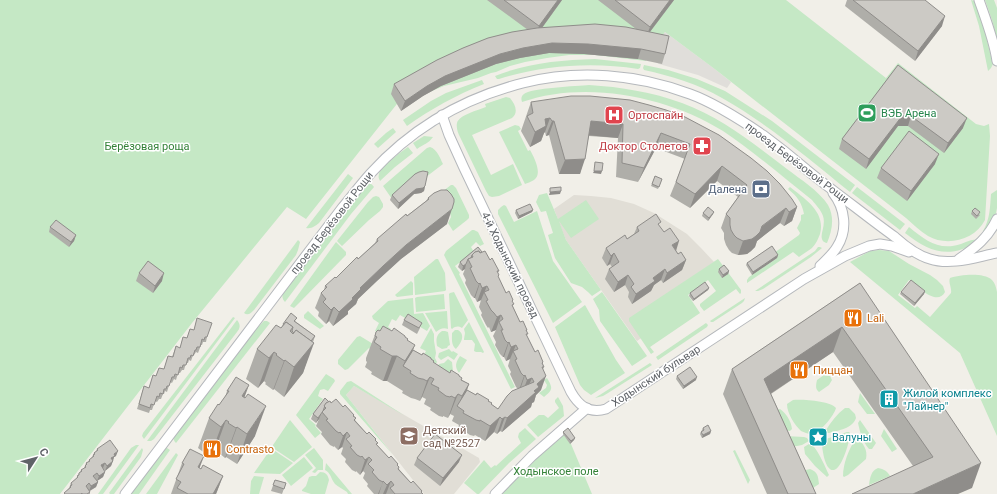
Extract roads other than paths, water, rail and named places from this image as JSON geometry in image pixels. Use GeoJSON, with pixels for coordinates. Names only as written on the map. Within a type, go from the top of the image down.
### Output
{"type":"FeatureCollection","features":[{"type":"Feature","properties":{"kind":"street"},"geometry":{"type":"LineString","coordinates":[[979,0],[996,52],[997,61]]}},
{"type":"Feature","properties":{"kind":"street","name":"проезд Берёзовой Рощи"},"geometry":{"type":"LineString","coordinates":[[125,494],[358,187],[377,166],[427,124],[462,105],[508,87],[550,78],[596,75],[620,76],[665,85],[692,94],[716,106],[762,134],[920,256],[939,261],[955,261],[997,253]]}},
{"type":"Feature","properties":{"kind":"street","name":"4-й Ходынский проезд"},"geometry":{"type":"LineString","coordinates":[[442,115],[449,136],[568,386],[579,403],[587,408]]}},
{"type":"Feature","properties":{"kind":"street","name":"Ходынский бульвар"},"geometry":{"type":"LineString","coordinates":[[808,276],[827,260],[837,247],[842,236],[844,224],[843,213],[840,204],[829,187]]}},
{"type":"Feature","properties":{"kind":"street"},"geometry":{"type":"LineString","coordinates":[[955,261],[987,236],[997,219]]}},
{"type":"Feature","properties":{"kind":"street","name":"Ходынский бульвар"},"geometry":{"type":"LineString","coordinates":[[587,408],[598,412],[606,409],[808,276],[845,256],[869,246],[880,244],[892,246],[920,256]]}},
{"type":"Feature","properties":{"kind":"street"},"geometry":{"type":"LineString","coordinates":[[495,494],[532,456],[587,408]]}},
{"type":"Feature","properties":{"kind":"place","name":"ВЭБ Арена"},"geometry":{"type":"Point","coordinates":[867,113]}},
{"type":"Feature","properties":{"kind":"place","name":"Ортоспайн"},"geometry":{"type":"Point","coordinates":[614,115]}},
{"type":"Feature","properties":{"kind":"place","name":"Доктор Столетов"},"geometry":{"type":"Point","coordinates":[702,146]}},
{"type":"Feature","properties":{"kind":"place","name":"Далена"},"geometry":{"type":"Point","coordinates":[761,189]}},
{"type":"Feature","properties":{"kind":"place","name":"Lali"},"geometry":{"type":"Point","coordinates":[853,318]}},
{"type":"Feature","properties":{"kind":"place","name":"Пиццан"},"geometry":{"type":"Point","coordinates":[799,370]}},
{"type":"Feature","properties":{"kind":"place","name":"Жилой комплекс \"Лайнер\""},"geometry":{"type":"Point","coordinates":[889,399]}},
{"type":"Feature","properties":{"kind":"place","name":"Детский сад №2527"},"geometry":{"type":"Point","coordinates":[409,436]}},
{"type":"Feature","properties":{"kind":"place","name":"Валуны"},"geometry":{"type":"Point","coordinates":[818,437]}},
{"type":"Feature","properties":{"kind":"place","name":"Contrasto"},"geometry":{"type":"Point","coordinates":[212,449]}},
{"type":"Feature","properties":{"kind":"park label","name":"Берёзовая роща"},"geometry":{"type":"Point","coordinates":[147,146]}},
{"type":"Feature","properties":{"kind":"park label","name":"Ходынское поле"},"geometry":{"type":"Point","coordinates":[556,471]}}]}
